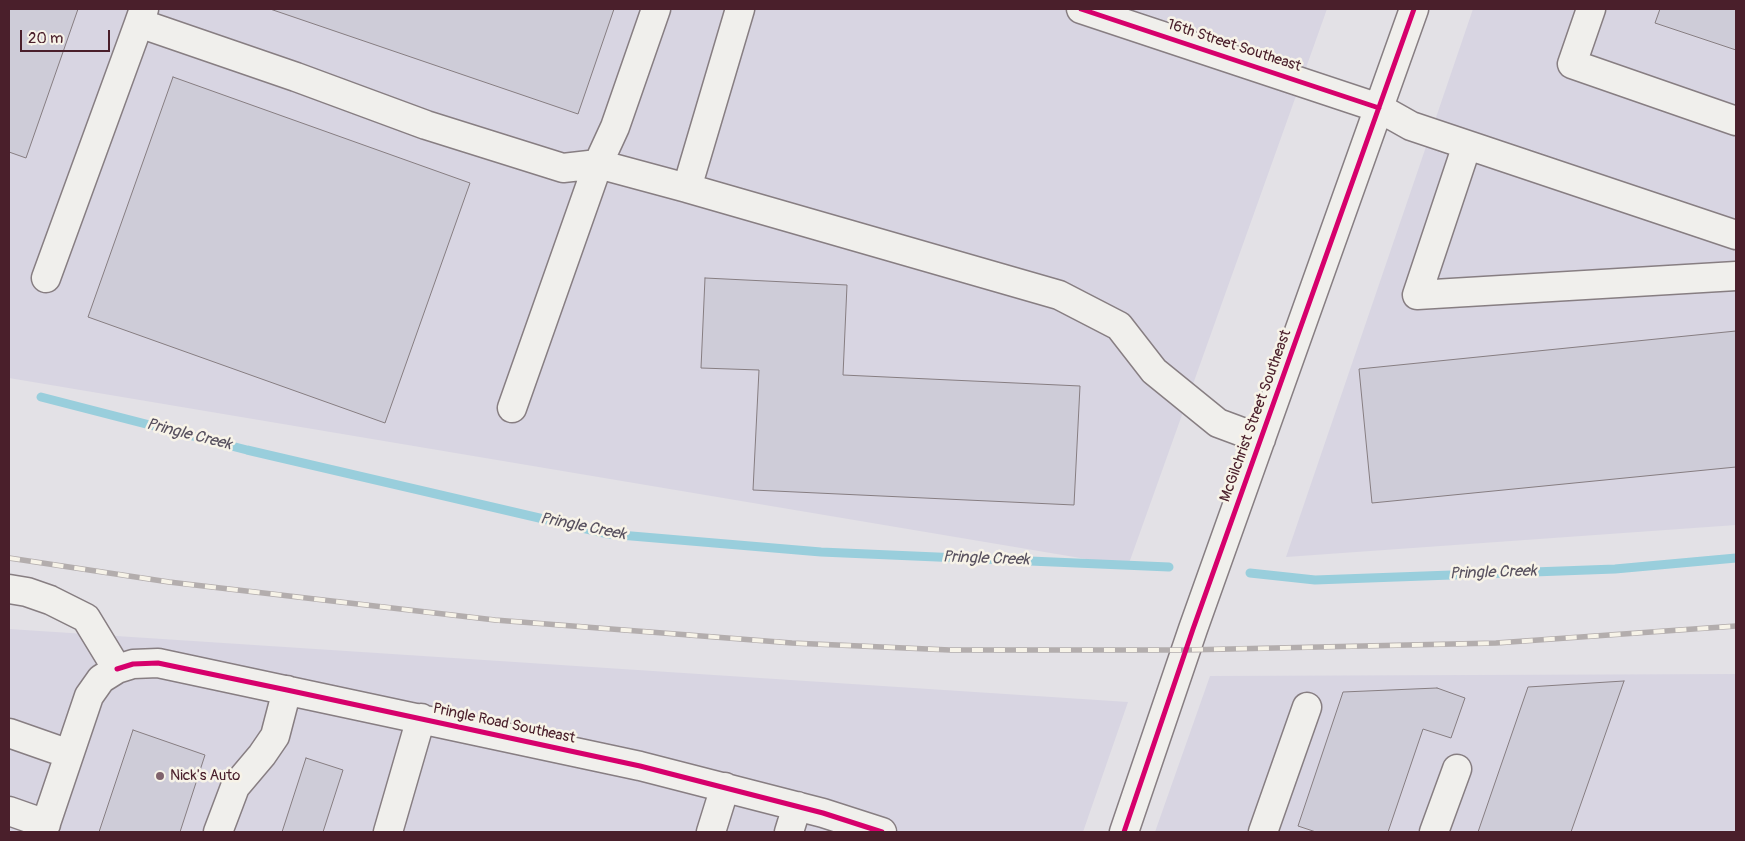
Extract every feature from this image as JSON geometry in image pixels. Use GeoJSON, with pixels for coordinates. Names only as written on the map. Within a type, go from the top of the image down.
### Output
{"type":"FeatureCollection","features":[{"type":"Feature","properties":{"kind":"street"},"geometry":{"type":"LineString","coordinates":[[512,408],[598,164],[615,127],[656,9]]}},
{"type":"Feature","properties":{"kind":"street"},"geometry":{"type":"LineString","coordinates":[[687,188],[740,9]]}},
{"type":"Feature","properties":{"kind":"street","name":"16th Street Southeast"},"geometry":{"type":"LineString","coordinates":[[1081,9],[1379,108],[1411,126],[1736,235]]}},
{"type":"Feature","properties":{"kind":"street","name":"McGilchrist Street Southeast"},"geometry":{"type":"LineString","coordinates":[[1124,832],[1188,643],[1414,9]]}},
{"type":"Feature","properties":{"kind":"street"},"geometry":{"type":"LineString","coordinates":[[1590,9],[1572,64],[1736,121]]}},
{"type":"Feature","properties":{"kind":"street"},"geometry":{"type":"LineString","coordinates":[[46,278],[142,16],[296,77],[426,125],[563,168],[598,164],[1059,295],[1119,326],[1154,371],[1218,423],[1261,439]]}},
{"type":"Feature","properties":{"kind":"street"},"geometry":{"type":"LineString","coordinates":[[1467,145],[1417,295],[1736,276]]}},
{"type":"Feature","properties":{"kind":"street"},"geometry":{"type":"LineString","coordinates":[[9,589],[27,592],[50,600],[86,618],[117,669],[101,679],[89,696],[44,828],[9,811]]}},
{"type":"Feature","properties":{"kind":"street","name":"Pringle Road Southeast"},"geometry":{"type":"LineString","coordinates":[[117,669],[133,664],[158,663],[421,718],[640,766],[726,787],[882,832]]}},
{"type":"Feature","properties":{"kind":"street"},"geometry":{"type":"LineString","coordinates":[[218,832],[235,787],[274,736],[287,690]]}},
{"type":"Feature","properties":{"kind":"street"},"geometry":{"type":"LineString","coordinates":[[1263,832],[1307,707]]}},
{"type":"Feature","properties":{"kind":"street"},"geometry":{"type":"LineString","coordinates":[[388,832],[421,718]]}},
{"type":"Feature","properties":{"kind":"street"},"geometry":{"type":"LineString","coordinates":[[9,733],[69,754]]}},
{"type":"Feature","properties":{"kind":"street"},"geometry":{"type":"LineString","coordinates":[[1434,832],[1457,769]]}},
{"type":"Feature","properties":{"kind":"street"},"geometry":{"type":"LineString","coordinates":[[711,832],[726,787]]}},
{"type":"Feature","properties":{"kind":"street"},"geometry":{"type":"LineString","coordinates":[[789,832],[797,806]]}},
{"type":"Feature","properties":{"kind":"shaded area"},"geometry":{"type":"Polygon","coordinates":[[[9,9],[1327,9],[1128,566],[9,378],[9,9]]]}},
{"type":"Feature","properties":{"kind":"shaded area"},"geometry":{"type":"Polygon","coordinates":[[[1473,9],[1736,9],[1736,525],[1286,557],[1473,9]]]}},
{"type":"Feature","properties":{"kind":"shaded area"},"geometry":{"type":"Polygon","coordinates":[[[9,629],[1128,702],[1083,832],[9,832],[9,629]]]}},
{"type":"Feature","properties":{"kind":"shaded area"},"geometry":{"type":"Polygon","coordinates":[[[1736,674],[1736,832],[1155,832],[1210,676],[1736,674]]]}},
{"type":"Feature","properties":{"kind":"building"},"geometry":{"type":"Polygon","coordinates":[[[9,9],[78,9],[26,158],[9,152],[9,9]]]}},
{"type":"Feature","properties":{"kind":"building"},"geometry":{"type":"Polygon","coordinates":[[[270,9],[614,9],[578,114],[270,9]]]}},
{"type":"Feature","properties":{"kind":"building"},"geometry":{"type":"Polygon","coordinates":[[[1660,9],[1736,9],[1736,50],[1655,23],[1660,9]]]}},
{"type":"Feature","properties":{"kind":"building"},"geometry":{"type":"Polygon","coordinates":[[[173,77],[470,183],[385,423],[88,317],[173,77]]]}},
{"type":"Feature","properties":{"kind":"building"},"geometry":{"type":"Polygon","coordinates":[[[705,278],[847,285],[843,375],[1080,386],[1074,505],[753,490],[759,370],[701,368],[705,278]]]}},
{"type":"Feature","properties":{"kind":"building"},"geometry":{"type":"Polygon","coordinates":[[[1736,331],[1736,467],[1372,503],[1359,369],[1736,331]]]}},
{"type":"Feature","properties":{"kind":"building"},"geometry":{"type":"Polygon","coordinates":[[[1624,681],[1571,832],[1478,832],[1528,687],[1624,681]]]}},
{"type":"Feature","properties":{"kind":"building"},"geometry":{"type":"Polygon","coordinates":[[[1437,688],[1465,698],[1451,738],[1423,729],[1388,832],[1316,832],[1298,826],[1343,692],[1437,688]]]}},
{"type":"Feature","properties":{"kind":"building"},"geometry":{"type":"Polygon","coordinates":[[[133,730],[205,755],[180,832],[99,832],[133,730]]]}},
{"type":"Feature","properties":{"kind":"building"},"geometry":{"type":"Polygon","coordinates":[[[306,758],[343,770],[323,832],[282,832],[306,758]]]}},
{"type":"Feature","properties":{"kind":"waterway","name":"Pringle Creek"},"geometry":{"type":"LineString","coordinates":[[41,397],[247,450],[608,534],[821,552],[1169,567]]}},
{"type":"Feature","properties":{"kind":"waterway","name":"Pringle Creek"},"geometry":{"type":"LineString","coordinates":[[1250,573],[1315,580],[1615,569],[1736,558]]}},
{"type":"Feature","properties":{"kind":"railway"},"geometry":{"type":"LineString","coordinates":[[9,558],[169,582],[495,620],[792,643],[950,650],[1186,650],[1496,643],[1736,626]]}},
{"type":"Feature","properties":{"kind":"cycle path"},"geometry":{"type":"LineString","coordinates":[[1081,9],[1379,108]]}},
{"type":"Feature","properties":{"kind":"cycle path"},"geometry":{"type":"LineString","coordinates":[[1124,832],[1193,629],[1414,9]]}},
{"type":"Feature","properties":{"kind":"cycle path"},"geometry":{"type":"LineString","coordinates":[[117,669],[133,664],[158,663],[287,690],[640,766],[823,813],[882,832]]}},
{"type":"Feature","properties":{"kind":"place","name":"Nick's Auto"},"geometry":{"type":"Point","coordinates":[160,776]}}]}
